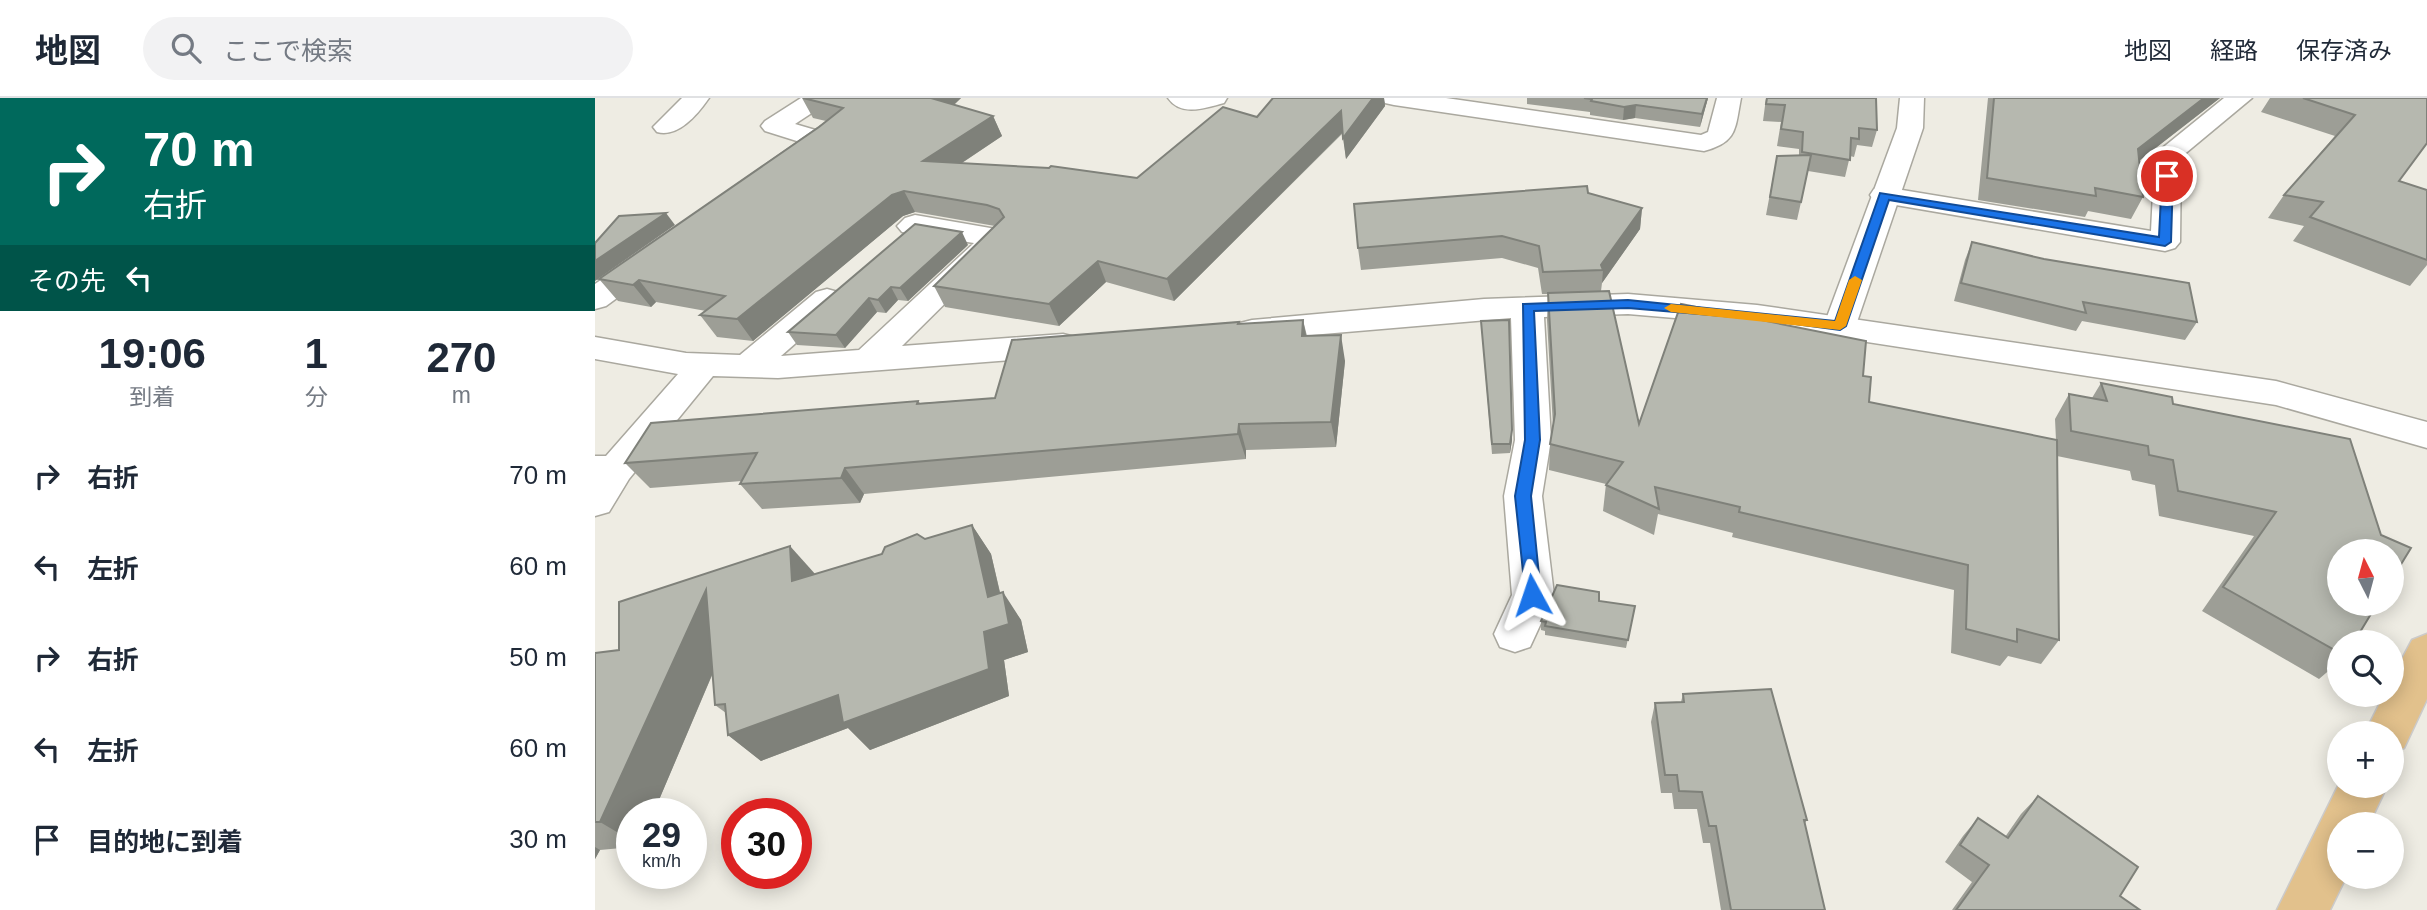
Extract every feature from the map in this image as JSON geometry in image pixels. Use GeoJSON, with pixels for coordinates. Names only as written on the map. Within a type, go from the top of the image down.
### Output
{"type":"FeatureCollection","features":[{"type":"Feature","properties":{"kind":"main road"},"geometry":{"type":"LineString","coordinates":[[2394,721],[2427,653]]}},
{"type":"Feature","properties":{"kind":"main road"},"geometry":{"type":"LineString","coordinates":[[2303,910],[2327,861]]}},
{"type":"Feature","properties":{"kind":"street"},"geometry":{"type":"LineString","coordinates":[[666,127],[697,98]]}},
{"type":"Feature","properties":{"kind":"street"},"geometry":{"type":"LineString","coordinates":[[764,180],[820,140],[774,126],[818,98]]}},
{"type":"Feature","properties":{"kind":"street"},"geometry":{"type":"LineString","coordinates":[[1180,98],[1190,103],[1215,98]]}},
{"type":"Feature","properties":{"kind":"street"},"geometry":{"type":"LineString","coordinates":[[1394,98],[1704,144],[1720,136],[1728,98]]}},
{"type":"Feature","properties":{"kind":"street"},"geometry":{"type":"LineString","coordinates":[[1840,326],[1884,195],[1910,128],[1912,98]]}},
{"type":"Feature","properties":{"kind":"street"},"geometry":{"type":"LineString","coordinates":[[1884,195],[2165,242],[2168,154],[2240,98]]}},
{"type":"Feature","properties":{"kind":"street"},"geometry":{"type":"LineString","coordinates":[[868,360],[996,238],[915,224],[894,242]]}},
{"type":"Feature","properties":{"kind":"street"},"geometry":{"type":"LineString","coordinates":[[595,299],[674,243]]}},
{"type":"Feature","properties":{"kind":"street"},"geometry":{"type":"LineString","coordinates":[[748,366],[853,277]]}},
{"type":"Feature","properties":{"kind":"street"},"geometry":{"type":"LineString","coordinates":[[1226,332],[1527,307],[1628,304],[1758,315],[2276,393],[2427,435]]}},
{"type":"Feature","properties":{"kind":"street"},"geometry":{"type":"LineString","coordinates":[[1515,634],[1532,595],[1523,496],[1533,440],[1527,307]]}},
{"type":"Feature","properties":{"kind":"street"},"geometry":{"type":"LineString","coordinates":[[595,348],[686,364],[778,367],[1089,343]]}},
{"type":"Feature","properties":{"kind":"street"},"geometry":{"type":"LineString","coordinates":[[595,502],[605,470],[705,365]]}},
{"type":"Feature","properties":{"kind":"building"},"geometry":{"type":"Polygon","coordinates":[[[803,98],[931,98],[993,116],[923,161],[1051,166],[1137,178],[1223,107],[1257,117],[1273,98],[1373,98],[1343,138],[1341,111],[1167,279],[1098,261],[1049,304],[934,286],[1004,217],[999,209],[987,205],[904,191],[892,195],[737,319],[700,315],[725,296],[639,280],[633,285],[599,279],[843,108],[803,98]]]}},
{"type":"Feature","properties":{"kind":"building"},"geometry":{"type":"Polygon","coordinates":[[[1584,98],[1707,98],[1702,114],[1636,105],[1624,107],[1584,98]]]}},
{"type":"Feature","properties":{"kind":"building"},"geometry":{"type":"Polygon","coordinates":[[[1767,98],[1876,98],[1877,130],[1859,128],[1859,139],[1851,138],[1850,160],[1802,152],[1803,132],[1781,129],[1785,105],[1766,104],[1767,98]]]}},
{"type":"Feature","properties":{"kind":"building"},"geometry":{"type":"Polygon","coordinates":[[[1994,98],[2204,98],[2138,149],[2143,197],[2095,188],[2096,196],[1987,178],[1994,98]]]}},
{"type":"Feature","properties":{"kind":"building"},"geometry":{"type":"Polygon","coordinates":[[[2303,98],[2427,98],[2427,143],[2399,181],[2427,190],[2427,260],[2310,217],[2323,202],[2284,195],[2355,115],[2303,98]]]}},
{"type":"Feature","properties":{"kind":"building"},"geometry":{"type":"Polygon","coordinates":[[[1811,155],[1801,202],[1770,197],[1777,156],[1811,155]]]}},
{"type":"Feature","properties":{"kind":"building"},"geometry":{"type":"Polygon","coordinates":[[[1587,186],[1588,193],[1642,208],[1601,265],[1603,270],[1543,272],[1539,246],[1502,236],[1358,248],[1354,204],[1587,186]]]}},
{"type":"Feature","properties":{"kind":"building"},"geometry":{"type":"Polygon","coordinates":[[[666,213],[595,261],[595,243],[619,216],[666,213]]]}},
{"type":"Feature","properties":{"kind":"building"},"geometry":{"type":"Polygon","coordinates":[[[915,224],[962,232],[900,288],[891,287],[878,300],[869,298],[836,335],[788,332],[915,224]]]}},
{"type":"Feature","properties":{"kind":"building"},"geometry":{"type":"Polygon","coordinates":[[[1972,242],[2044,259],[2189,283],[2197,322],[2083,302],[2086,313],[1961,283],[1972,242]]]}},
{"type":"Feature","properties":{"kind":"building"},"geometry":{"type":"Polygon","coordinates":[[[1609,291],[1639,424],[1681,304],[1866,341],[1863,376],[1871,377],[1869,402],[2057,440],[2059,640],[2017,629],[2017,642],[1966,629],[1968,565],[1739,512],[1740,507],[1655,487],[1659,509],[1606,485],[1623,462],[1550,444],[1555,414],[1548,293],[1609,291]]]}},
{"type":"Feature","properties":{"kind":"building"},"geometry":{"type":"Polygon","coordinates":[[[1303,320],[1302,336],[1341,335],[1331,422],[1239,424],[1238,434],[845,468],[841,478],[740,484],[757,453],[625,463],[651,423],[918,401],[917,404],[995,398],[1012,340],[1239,322],[1238,324],[1303,320]]]}},
{"type":"Feature","properties":{"kind":"building"},"geometry":{"type":"Polygon","coordinates":[[[1509,320],[1512,430],[1510,444],[1492,444],[1481,321],[1509,320]]]}},
{"type":"Feature","properties":{"kind":"building"},"geometry":{"type":"Polygon","coordinates":[[[2101,383],[2172,397],[2173,404],[2350,439],[2381,535],[2390,539],[2327,539],[2327,616],[2370,616],[2361,630],[2327,630],[2327,646],[2223,587],[2276,512],[2178,491],[2173,460],[2149,455],[2148,446],[2071,431],[2069,394],[2107,401],[2101,383]]]}},
{"type":"Feature","properties":{"kind":"building"},"geometry":{"type":"Polygon","coordinates":[[[972,525],[988,597],[1003,592],[1009,624],[984,632],[989,669],[843,723],[838,695],[728,735],[725,704],[715,705],[706,590],[600,822],[595,822],[595,653],[619,650],[619,602],[790,546],[792,581],[882,554],[885,547],[917,534],[925,539],[972,525]]]}},
{"type":"Feature","properties":{"kind":"building"},"geometry":{"type":"Polygon","coordinates":[[[2405,545],[2411,548],[2405,558],[2405,545]]]}},
{"type":"Feature","properties":{"kind":"building"},"geometry":{"type":"Polygon","coordinates":[[[1557,585],[1599,592],[1599,601],[1635,606],[1628,640],[1545,626],[1546,622],[1541,621],[1557,585]]]}},
{"type":"Feature","properties":{"kind":"building"},"geometry":{"type":"Polygon","coordinates":[[[1771,689],[1807,820],[1804,820],[1825,910],[1731,910],[1716,826],[1709,826],[1702,792],[1679,791],[1677,775],[1665,775],[1655,703],[1684,702],[1683,694],[1771,689]]]}},
{"type":"Feature","properties":{"kind":"building"},"geometry":{"type":"Polygon","coordinates":[[[2038,796],[2138,867],[2120,896],[2140,910],[1956,910],[1989,865],[1960,845],[1978,818],[2008,838],[2038,796]]]}},
{"type":"Feature","properties":{"kind":"slow traffic"},"geometry":{"type":"LineString","coordinates":[[1671,308],[1758,315],[1840,326],[1855,280]]}},
{"type":"Feature","properties":{"kind":"route"},"geometry":{"type":"LineString","coordinates":[[1532,595],[1523,496],[1533,440],[1527,307],[1628,304],[1758,315],[1840,326],[1884,195],[2165,242],[2167,176]]}}]}
